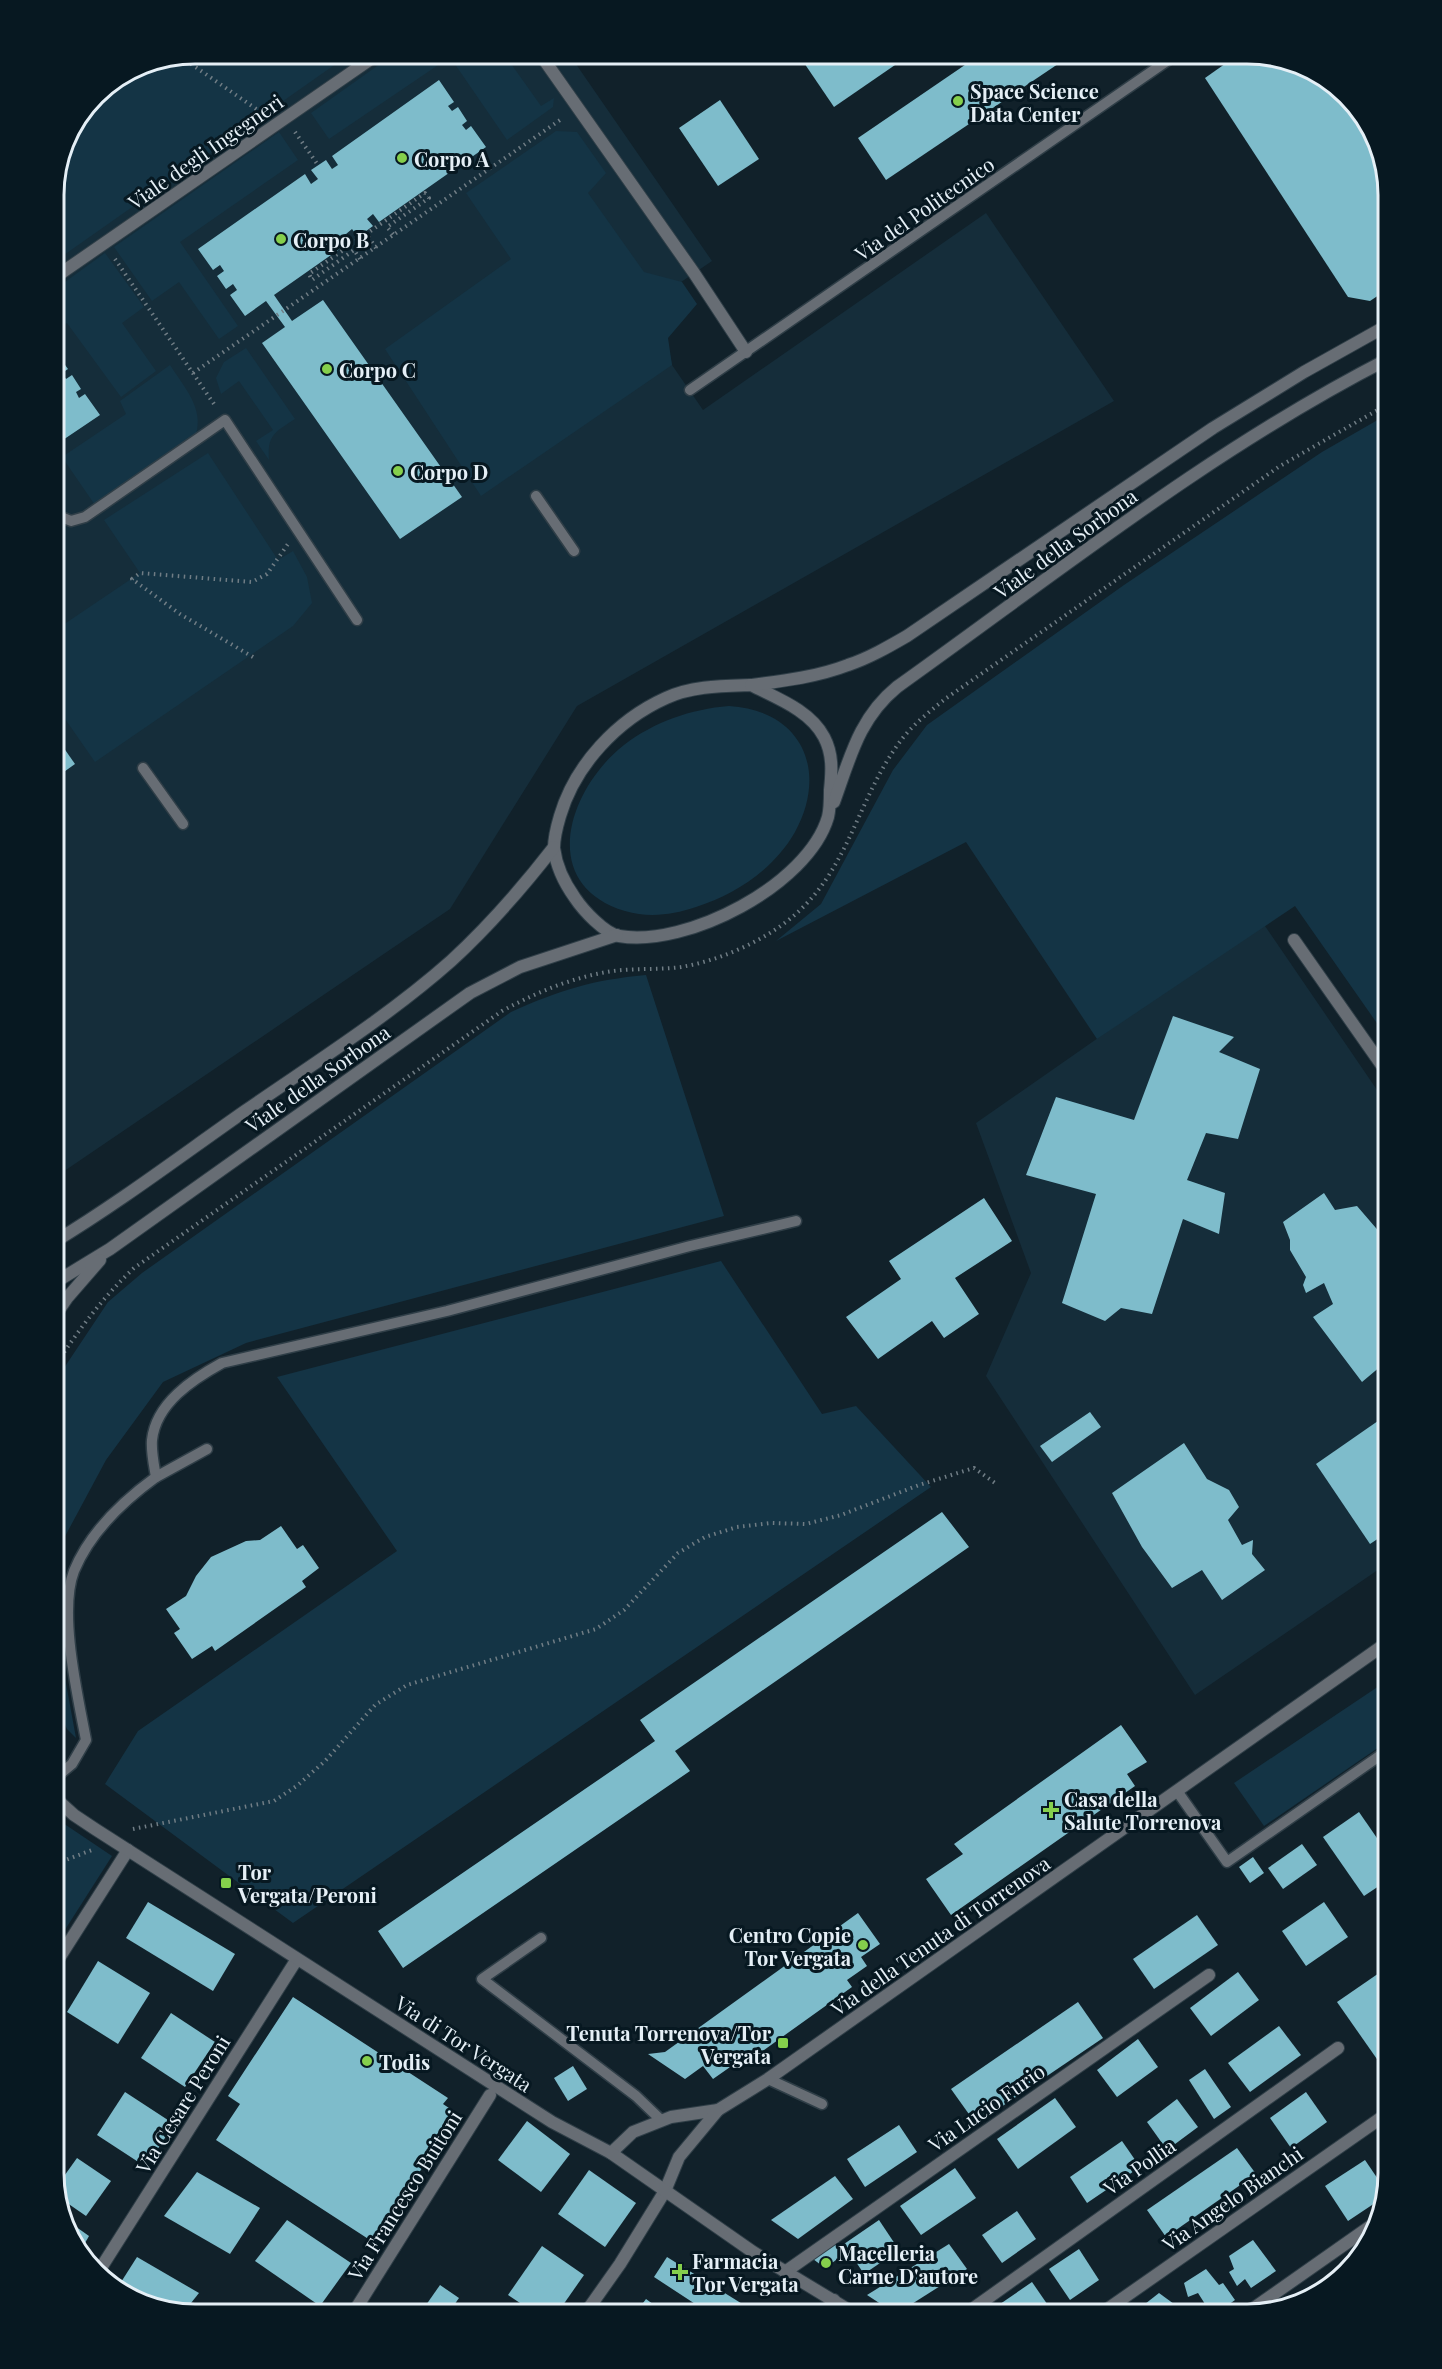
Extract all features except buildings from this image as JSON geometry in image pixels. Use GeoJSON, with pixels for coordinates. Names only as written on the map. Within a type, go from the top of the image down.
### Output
{"type":"FeatureCollection","features":[{"type":"Feature","properties":{"kind":"street","name":"Viale degli Ingegneri"},"geometry":{"type":"LineString","coordinates":[[65,271],[362,65]]}},
{"type":"Feature","properties":{"kind":"street"},"geometry":{"type":"LineString","coordinates":[[548,65],[694,273],[746,352]]}},
{"type":"Feature","properties":{"kind":"street","name":"Viale della Sorbona"},"geometry":{"type":"LineString","coordinates":[[65,1234],[267,1096],[417,989],[450,961],[508,904],[554,847],[564,801],[589,758],[607,739],[646,709],[674,695],[717,686],[751,686],[808,677],[846,666],[878,652],[907,636],[1222,422],[1378,331]]}},
{"type":"Feature","properties":{"kind":"street","name":"Viale della Sorbona"},"geometry":{"type":"LineString","coordinates":[[65,1276],[110,1249],[470,993],[520,967],[617,935],[640,936],[688,929],[712,921],[748,903],[784,878],[818,837],[828,817],[862,727],[875,708],[897,687],[1240,444],[1378,364]]}},
{"type":"Feature","properties":{"kind":"street"},"geometry":{"type":"LineString","coordinates":[[751,686],[797,709],[824,736],[832,764],[828,817]]}},
{"type":"Feature","properties":{"kind":"street"},"geometry":{"type":"LineString","coordinates":[[554,847],[568,888],[581,907],[598,923],[617,935]]}},
{"type":"Feature","properties":{"kind":"street"},"geometry":{"type":"LineString","coordinates":[[1294,940],[1378,1060]]}},
{"type":"Feature","properties":{"kind":"street"},"geometry":{"type":"LineString","coordinates":[[65,1301],[110,1249]]}},
{"type":"Feature","properties":{"kind":"street","name":"Via della Tenuta di Torrenova"},"geometry":{"type":"LineString","coordinates":[[592,2304],[620,2264],[665,2191],[680,2157],[718,2110],[768,2079],[1378,1649]]}},
{"type":"Feature","properties":{"kind":"street","name":"Via di Tor Vergata"},"geometry":{"type":"LineString","coordinates":[[65,1808],[552,2122],[611,2153],[785,2272],[840,2304]]}},
{"type":"Feature","properties":{"kind":"street"},"geometry":{"type":"LineString","coordinates":[[65,1949],[128,1850]]}},
{"type":"Feature","properties":{"kind":"street","name":"Via Cesare Peroni"},"geometry":{"type":"LineString","coordinates":[[102,2265],[297,1959]]}},
{"type":"Feature","properties":{"kind":"street","name":"Via Lucio Furio"},"geometry":{"type":"LineString","coordinates":[[785,2272],[1209,1975]]}},
{"type":"Feature","properties":{"kind":"street","name":"Via Pollia"},"geometry":{"type":"LineString","coordinates":[[979,2304],[1338,2048]]}},
{"type":"Feature","properties":{"kind":"street","name":"Via Francesco Buitoni"},"geometry":{"type":"LineString","coordinates":[[359,2304],[490,2095]]}},
{"type":"Feature","properties":{"kind":"street","name":"Via della Tenuta di Torrenova"},"geometry":{"type":"LineString","coordinates":[[611,2153],[633,2132],[661,2120],[718,2110]]}},
{"type":"Feature","properties":{"kind":"street","name":"Via Angelo Bianchi"},"geometry":{"type":"LineString","coordinates":[[1115,2304],[1378,2120]]}},
{"type":"Feature","properties":{"kind":"street"},"geometry":{"type":"LineString","coordinates":[[1261,2303],[1364,2231]]}},
{"type":"Feature","properties":{"kind":"street"},"geometry":{"type":"LineString","coordinates":[[831,2304],[834,2300]]}},
{"type":"Feature","properties":{"kind":"lane","name":"Via del Politecnico"},"geometry":{"type":"LineString","coordinates":[[690,390],[1161,65]]}},
{"type":"Feature","properties":{"kind":"lane"},"geometry":{"type":"LineString","coordinates":[[65,519],[71,521],[85,517],[225,420],[357,620]]}},
{"type":"Feature","properties":{"kind":"lane"},"geometry":{"type":"LineString","coordinates":[[536,496],[574,551]]}},
{"type":"Feature","properties":{"kind":"lane"},"geometry":{"type":"LineString","coordinates":[[143,768],[183,824]]}},
{"type":"Feature","properties":{"kind":"lane"},"geometry":{"type":"LineString","coordinates":[[156,1477],[152,1440],[157,1422],[175,1395],[204,1373],[222,1363],[447,1311],[690,1246],[796,1221]]}},
{"type":"Feature","properties":{"kind":"lane"},"geometry":{"type":"LineString","coordinates":[[65,1770],[72,1764],[86,1740],[69,1627],[69,1600],[74,1572],[91,1541],[124,1500],[156,1477],[207,1449]]}},
{"type":"Feature","properties":{"kind":"lane"},"geometry":{"type":"LineString","coordinates":[[1177,1791],[1227,1862],[1378,1757]]}},
{"type":"Feature","properties":{"kind":"lane"},"geometry":{"type":"LineString","coordinates":[[541,1938],[482,1980],[636,2096],[661,2120]]}},
{"type":"Feature","properties":{"kind":"lane"},"geometry":{"type":"LineString","coordinates":[[768,2079],[822,2104]]}},
{"type":"Feature","properties":{"kind":"path"},"geometry":{"type":"LineString","coordinates":[[194,65],[282,121],[318,165]]}},
{"type":"Feature","properties":{"kind":"path"},"geometry":{"type":"LineString","coordinates":[[193,373],[578,107]]}},
{"type":"Feature","properties":{"kind":"path"},"geometry":{"type":"LineString","coordinates":[[360,259],[354,250],[312,280],[309,274],[425,193],[429,198],[387,227],[393,236]]}},
{"type":"Feature","properties":{"kind":"path"},"geometry":{"type":"LineString","coordinates":[[366,233],[376,248]]}},
{"type":"Feature","properties":{"kind":"path"},"geometry":{"type":"LineString","coordinates":[[105,244],[225,420]]}},
{"type":"Feature","properties":{"kind":"path"},"geometry":{"type":"LineString","coordinates":[[65,1351],[87,1318],[134,1268],[502,1011],[531,995],[572,980],[613,971],[681,967],[723,955],[755,941],[785,923],[808,902],[831,874],[845,850],[881,773],[900,741],[927,714],[1136,564],[1280,466],[1378,410]]}},
{"type":"Feature","properties":{"kind":"path"},"geometry":{"type":"LineString","coordinates":[[253,657],[180,614],[132,579],[140,573],[252,582],[267,574],[285,546],[301,535]]}},
{"type":"Feature","properties":{"kind":"path"},"geometry":{"type":"LineString","coordinates":[[133,1829],[274,1801],[298,1785],[325,1761],[375,1706],[407,1685],[596,1629],[624,1610],[678,1553],[705,1537],[737,1527],[771,1523],[806,1524],[974,1468],[995,1483]]}},
{"type":"Feature","properties":{"kind":"path"},"geometry":{"type":"LineString","coordinates":[[65,1860],[92,1850]]}},
{"type":"Feature","properties":{"kind":"shaded area"},"geometry":{"type":"Polygon","coordinates":[[[187,65],[577,65],[712,261],[659,297],[672,365],[703,410],[986,213],[1114,401],[577,706],[450,909],[65,1171],[65,187],[74,146],[92,116],[109,97],[146,74],[187,65]]]}},
{"type":"Feature","properties":{"kind":"shaded area"},"geometry":{"type":"Polygon","coordinates":[[[187,65],[334,65],[65,254],[65,187],[74,146],[82,130],[103,103],[130,82],[162,69],[187,65]]]}},
{"type":"Feature","properties":{"kind":"shaded area"},"geometry":{"type":"Polygon","coordinates":[[[379,65],[438,65],[329,139],[311,113],[379,65]]]}},
{"type":"Feature","properties":{"kind":"shaded area"},"geometry":{"type":"Polygon","coordinates":[[[455,65],[512,65],[541,106],[554,98],[553,107],[507,140],[455,65]]]}},
{"type":"Feature","properties":{"kind":"shaded area"},"geometry":{"type":"Polygon","coordinates":[[[556,131],[577,132],[606,173],[588,193],[644,272],[682,282],[697,304],[668,338],[672,365],[481,496],[385,349],[511,259],[466,193],[556,131]]]}},
{"type":"Feature","properties":{"kind":"shaded area"},"geometry":{"type":"Polygon","coordinates":[[[279,132],[298,160],[180,242],[238,326],[219,339],[179,282],[152,301],[114,247],[279,132]]]}},
{"type":"Feature","properties":{"kind":"shaded area"},"geometry":{"type":"Polygon","coordinates":[[[105,253],[144,307],[122,323],[156,371],[121,397],[67,323],[65,324],[65,282],[105,253]]]}},
{"type":"Feature","properties":{"kind":"shaded area"},"geometry":{"type":"Polygon","coordinates":[[[246,348],[295,419],[282,427],[271,439],[269,460],[256,441],[273,430],[239,381],[221,394],[216,378],[224,362],[246,348]]]}},
{"type":"Feature","properties":{"kind":"shaded area"},"geometry":{"type":"Polygon","coordinates":[[[170,365],[195,407],[198,424],[196,434],[95,505],[65,461],[65,455],[126,414],[120,401],[170,365]]]}},
{"type":"Feature","properties":{"kind":"shaded area"},"geometry":{"type":"Polygon","coordinates":[[[1378,420],[1378,1025],[1295,906],[1097,1039],[966,842],[776,941],[821,904],[893,770],[927,725],[1124,585],[1322,452],[1378,420]]]}},
{"type":"Feature","properties":{"kind":"shaded area"},"geometry":{"type":"Polygon","coordinates":[[[208,453],[278,560],[293,551],[307,577],[312,603],[293,626],[95,762],[65,719],[65,624],[140,573],[104,520],[208,453]]]}},
{"type":"Feature","properties":{"kind":"shaded area"},"geometry":{"type":"Polygon","coordinates":[[[729,706],[754,710],[774,719],[790,731],[802,747],[808,766],[809,787],[805,809],[795,832],[776,858],[753,878],[711,902],[687,910],[660,915],[643,914],[625,911],[597,898],[580,880],[571,858],[570,834],[577,809],[588,785],[605,763],[624,745],[660,723],[701,710],[729,706]]]}},
{"type":"Feature","properties":{"kind":"shaded area"},"geometry":{"type":"Polygon","coordinates":[[[1263,923],[1378,1091],[1378,1570],[1195,1695],[986,1376],[1031,1273],[976,1123],[1263,923]]]}},
{"type":"Feature","properties":{"kind":"shaded area"},"geometry":{"type":"Polygon","coordinates":[[[646,975],[724,1216],[246,1343],[163,1382],[106,1460],[65,1536],[65,1366],[108,1302],[142,1273],[511,1012],[577,987],[646,975]]]}},
{"type":"Feature","properties":{"kind":"shaded area"},"geometry":{"type":"Polygon","coordinates":[[[721,1261],[822,1414],[856,1406],[931,1487],[293,1923],[105,1784],[138,1731],[397,1551],[277,1377],[721,1261]]]}},
{"type":"Feature","properties":{"kind":"shaded area"},"geometry":{"type":"Polygon","coordinates":[[[65,1678],[76,1738],[65,1725],[65,1678]]]}},
{"type":"Feature","properties":{"kind":"shaded area"},"geometry":{"type":"Polygon","coordinates":[[[1378,1687],[1378,1748],[1264,1826],[1234,1783],[1378,1687]]]}},
{"type":"Feature","properties":{"kind":"shaded area"},"geometry":{"type":"Polygon","coordinates":[[[65,1824],[112,1856],[65,1930],[65,1824]]]}},
{"type":"Feature","properties":{"kind":"place","name":"Space Science Data Center"},"geometry":{"type":"Point","coordinates":[958,101]}},
{"type":"Feature","properties":{"kind":"place","name":"Corpo A"},"geometry":{"type":"Point","coordinates":[402,158]}},
{"type":"Feature","properties":{"kind":"place","name":"Corpo B"},"geometry":{"type":"Point","coordinates":[281,239]}},
{"type":"Feature","properties":{"kind":"place","name":"Corpo C"},"geometry":{"type":"Point","coordinates":[327,369]}},
{"type":"Feature","properties":{"kind":"place","name":"Corpo D"},"geometry":{"type":"Point","coordinates":[398,471]}},
{"type":"Feature","properties":{"kind":"place","name":"Casa della Salute Torrenova"},"geometry":{"type":"Point","coordinates":[1051,1810]}},
{"type":"Feature","properties":{"kind":"place","name":"Tor Vergata/Peroni"},"geometry":{"type":"Point","coordinates":[226,1883]}},
{"type":"Feature","properties":{"kind":"place","name":"Centro Copie Tor Vergata"},"geometry":{"type":"Point","coordinates":[863,1945]}},
{"type":"Feature","properties":{"kind":"place","name":"Tenuta Torrenova/Tor Vergata"},"geometry":{"type":"Point","coordinates":[783,2043]}},
{"type":"Feature","properties":{"kind":"place","name":"Todis"},"geometry":{"type":"Point","coordinates":[367,2061]}},
{"type":"Feature","properties":{"kind":"place","name":"Macelleria Carne D'autore"},"geometry":{"type":"Point","coordinates":[826,2263]}},
{"type":"Feature","properties":{"kind":"place","name":"Farmacia Tor Vergata"},"geometry":{"type":"Point","coordinates":[680,2272]}}]}
